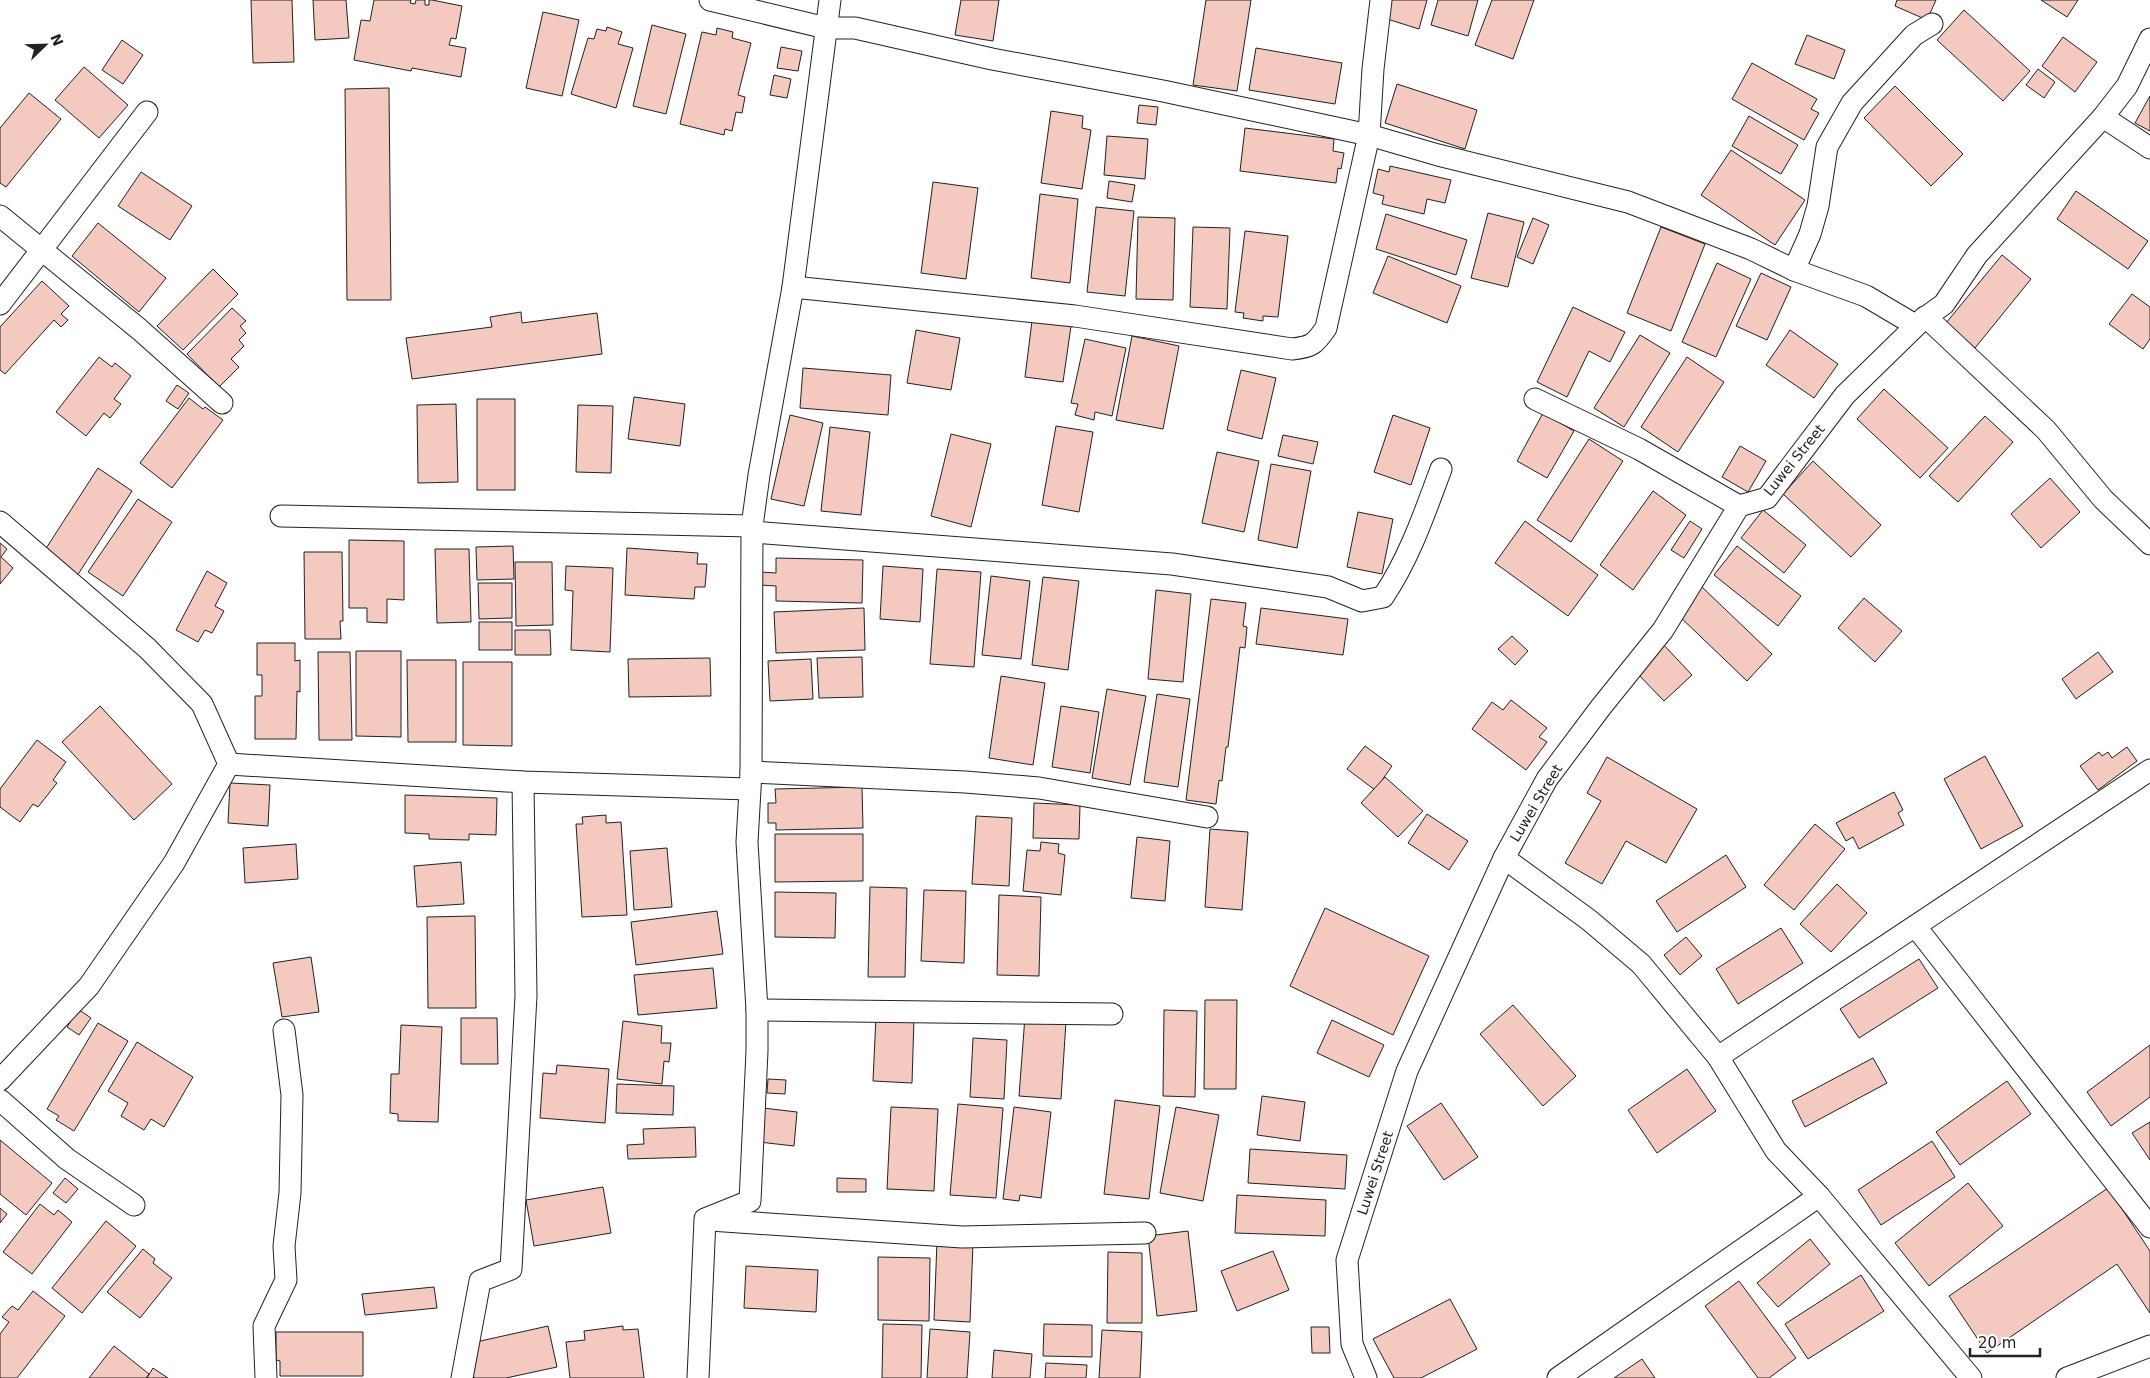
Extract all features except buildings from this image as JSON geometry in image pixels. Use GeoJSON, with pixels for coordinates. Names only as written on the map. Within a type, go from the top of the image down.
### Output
{"type":"FeatureCollection","features":[{"type":"Feature","properties":{"kind":"street"},"geometry":{"type":"LineString","coordinates":[[710,0],[826,28],[855,28],[992,59],[1163,91],[1369,135],[1438,155],[1628,202],[1751,249],[1794,270],[1866,296],[1920,321],[2046,430],[2103,499],[2150,544]]}},
{"type":"Feature","properties":{"kind":"street"},"geometry":{"type":"LineString","coordinates":[[705,1220],[750,1201],[757,1051],[757,1010],[747,842],[750,780],[752,529],[759,475],[793,287],[830,0]]}},
{"type":"Feature","properties":{"kind":"street"},"geometry":{"type":"LineString","coordinates":[[793,287],[1076,316],[1292,349],[1316,343],[1326,328],[1369,135],[1373,69],[1381,0]]}},
{"type":"Feature","properties":{"kind":"street"},"geometry":{"type":"LineString","coordinates":[[1794,270],[1810,234],[1818,206],[1827,147],[1852,103],[1914,35],[1932,24]]}},
{"type":"Feature","properties":{"kind":"street","name":"Luwei Street"},"geometry":{"type":"LineString","coordinates":[[1366,1378],[1352,1344],[1347,1260],[1407,1071],[1504,858],[1547,779],[1601,707],[1663,630],[1739,506],[1767,498],[1845,395],[1920,321],[1944,304],[1977,255],[2103,117],[2127,86],[2150,39]]}},
{"type":"Feature","properties":{"kind":"street"},"geometry":{"type":"LineString","coordinates":[[0,304],[147,112]]}},
{"type":"Feature","properties":{"kind":"street"},"geometry":{"type":"LineString","coordinates":[[2103,117],[2150,148]]}},
{"type":"Feature","properties":{"kind":"street"},"geometry":{"type":"LineString","coordinates":[[0,216],[139,329],[222,403]]}},
{"type":"Feature","properties":{"kind":"street"},"geometry":{"type":"LineString","coordinates":[[1535,399],[1639,449],[1739,506]]}},
{"type":"Feature","properties":{"kind":"street"},"geometry":{"type":"LineString","coordinates":[[281,516],[752,529],[1172,564],[1328,587],[1362,600],[1383,597],[1392,583],[1420,525],[1441,469]]}},
{"type":"Feature","properties":{"kind":"street"},"geometry":{"type":"LineString","coordinates":[[0,522],[148,648],[202,704],[228,764]]}},
{"type":"Feature","properties":{"kind":"street"},"geometry":{"type":"LineString","coordinates":[[228,764],[523,782],[750,780],[965,782],[1040,788],[1207,817]]}},
{"type":"Feature","properties":{"kind":"street"},"geometry":{"type":"LineString","coordinates":[[0,1080],[89,986],[174,863],[228,764]]}},
{"type":"Feature","properties":{"kind":"street"},"geometry":{"type":"LineString","coordinates":[[1718,1057],[2150,770]]}},
{"type":"Feature","properties":{"kind":"street"},"geometry":{"type":"LineString","coordinates":[[462,1378],[480,1281],[511,1269],[526,996],[523,782]]}},
{"type":"Feature","properties":{"kind":"street"},"geometry":{"type":"LineString","coordinates":[[1504,858],[1589,920],[1641,964],[1718,1057],[1776,1151],[1819,1196],[1971,1378]]}},
{"type":"Feature","properties":{"kind":"street"},"geometry":{"type":"LineString","coordinates":[[1916,927],[2150,1227]]}},
{"type":"Feature","properties":{"kind":"street"},"geometry":{"type":"LineString","coordinates":[[757,1010],[1112,1014]]}},
{"type":"Feature","properties":{"kind":"street"},"geometry":{"type":"LineString","coordinates":[[266,1378],[264,1326],[286,1280],[284,1246],[290,1193],[292,1095],[284,1030]]}},
{"type":"Feature","properties":{"kind":"street"},"geometry":{"type":"LineString","coordinates":[[0,1100],[67,1159],[134,1205]]}},
{"type":"Feature","properties":{"kind":"street"},"geometry":{"type":"LineString","coordinates":[[1558,1378],[1819,1196]]}},
{"type":"Feature","properties":{"kind":"street"},"geometry":{"type":"LineString","coordinates":[[705,1220],[962,1238],[1145,1233]]}},
{"type":"Feature","properties":{"kind":"street"},"geometry":{"type":"LineString","coordinates":[[698,1378],[705,1220]]}},
{"type":"Feature","properties":{"kind":"street"},"geometry":{"type":"LineString","coordinates":[[2067,1378],[2150,1346]]}}]}
